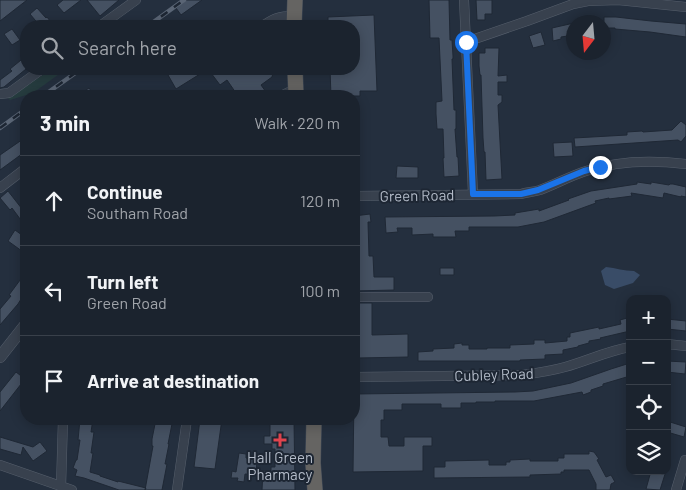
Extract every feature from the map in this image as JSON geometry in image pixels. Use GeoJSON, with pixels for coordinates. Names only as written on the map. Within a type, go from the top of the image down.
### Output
{"type":"FeatureCollection","features":[{"type":"Feature","properties":{"kind":"highway"},"geometry":{"type":"LineString","coordinates":[[294,20],[295,0]]}},
{"type":"Feature","properties":{"kind":"highway"},"geometry":{"type":"LineString","coordinates":[[292,90],[294,75]]}},
{"type":"Feature","properties":{"kind":"highway"},"geometry":{"type":"LineString","coordinates":[[314,425],[313,462],[315,490]]}},
{"type":"Feature","properties":{"kind":"street"},"geometry":{"type":"LineString","coordinates":[[108,20],[136,0]]}},
{"type":"Feature","properties":{"kind":"street"},"geometry":{"type":"LineString","coordinates":[[464,0],[473,194]]}},
{"type":"Feature","properties":{"kind":"street"},"geometry":{"type":"LineString","coordinates":[[466,42],[573,4],[588,1],[618,0],[686,7]]}},
{"type":"Feature","properties":{"kind":"street"},"geometry":{"type":"LineString","coordinates":[[271,20],[285,16],[292,20]]}},
{"type":"Feature","properties":{"kind":"street"},"geometry":{"type":"LineString","coordinates":[[0,94],[9,92],[33,75]]}},
{"type":"Feature","properties":{"kind":"street","name":"Green Road"},"geometry":{"type":"LineString","coordinates":[[360,196],[521,194],[538,190],[584,171],[600,167],[639,161],[686,164]]}},
{"type":"Feature","properties":{"kind":"street"},"geometry":{"type":"LineString","coordinates":[[0,188],[20,173]]}},
{"type":"Feature","properties":{"kind":"street"},"geometry":{"type":"LineString","coordinates":[[360,297],[428,296]]}},
{"type":"Feature","properties":{"kind":"street"},"geometry":{"type":"LineString","coordinates":[[0,357],[20,332]]}},
{"type":"Feature","properties":{"kind":"street"},"geometry":{"type":"LineString","coordinates":[[671,344],[686,346]]}},
{"type":"Feature","properties":{"kind":"street","name":"Cubley Road"},"geometry":{"type":"LineString","coordinates":[[360,377],[522,375],[566,367],[626,348]]}},
{"type":"Feature","properties":{"kind":"street"},"geometry":{"type":"LineString","coordinates":[[61,486],[63,425]]}},
{"type":"Feature","properties":{"kind":"street"},"geometry":{"type":"LineString","coordinates":[[177,490],[186,425]]}},
{"type":"Feature","properties":{"kind":"street"},"geometry":{"type":"LineString","coordinates":[[676,490],[685,460]]}},
{"type":"Feature","properties":{"kind":"street"},"geometry":{"type":"LineString","coordinates":[[0,465],[72,490]]}},
{"type":"Feature","properties":{"kind":"green space"},"geometry":{"type":"Polygon","coordinates":[[[43,75],[58,75],[37,90],[20,90],[43,75]]]}},
{"type":"Feature","properties":{"kind":"green space"},"geometry":{"type":"Polygon","coordinates":[[[20,90],[20,97],[10,100],[8,98],[20,90]]]}},
{"type":"Feature","properties":{"kind":"water"},"geometry":{"type":"Polygon","coordinates":[[[606,267],[634,271],[640,275],[633,283],[614,289],[605,285],[601,271],[606,267]]]}},
{"type":"Feature","properties":{"kind":"building"},"geometry":{"type":"Polygon","coordinates":[[[0,0],[27,0],[0,21],[0,0]]]}},
{"type":"Feature","properties":{"kind":"building"},"geometry":{"type":"Polygon","coordinates":[[[63,0],[81,0],[64,13],[57,5],[63,0]]]}},
{"type":"Feature","properties":{"kind":"building"},"geometry":{"type":"Polygon","coordinates":[[[87,0],[119,0],[100,16],[87,0]]]}},
{"type":"Feature","properties":{"kind":"building"},"geometry":{"type":"Polygon","coordinates":[[[186,0],[202,0],[181,15],[176,8],[186,0]]]}},
{"type":"Feature","properties":{"kind":"building"},"geometry":{"type":"Polygon","coordinates":[[[429,0],[449,0],[459,176],[444,177],[443,129],[437,129],[436,114],[436,102],[442,101],[439,38],[430,38],[429,0]]]}},
{"type":"Feature","properties":{"kind":"building"},"geometry":{"type":"Polygon","coordinates":[[[476,0],[492,0],[492,14],[485,14],[485,20],[477,20],[476,0]]]}},
{"type":"Feature","properties":{"kind":"building"},"geometry":{"type":"Polygon","coordinates":[[[37,8],[49,20],[35,20],[30,14],[37,8]]]}},
{"type":"Feature","properties":{"kind":"building"},"geometry":{"type":"Polygon","coordinates":[[[374,15],[377,91],[331,90],[330,75],[360,75],[360,20],[328,20],[328,17],[374,15]]]}},
{"type":"Feature","properties":{"kind":"building"},"geometry":{"type":"Polygon","coordinates":[[[611,17],[686,24],[686,37],[615,29],[611,28],[611,17]]]}},
{"type":"Feature","properties":{"kind":"building"},"geometry":{"type":"Polygon","coordinates":[[[566,25],[566,36],[553,41],[552,28],[566,25]]]}},
{"type":"Feature","properties":{"kind":"building"},"geometry":{"type":"Polygon","coordinates":[[[12,29],[20,40],[12,45],[4,34],[12,29]]]}},
{"type":"Feature","properties":{"kind":"building"},"geometry":{"type":"Polygon","coordinates":[[[541,32],[545,45],[533,48],[529,36],[541,32]]]}},
{"type":"Feature","properties":{"kind":"building"},"geometry":{"type":"Polygon","coordinates":[[[485,48],[499,48],[498,76],[507,75],[507,82],[498,82],[498,95],[502,95],[502,102],[498,105],[502,179],[486,180],[479,66],[479,53],[485,53],[485,48]]]}},
{"type":"Feature","properties":{"kind":"building"},"geometry":{"type":"Polygon","coordinates":[[[20,61],[20,74],[0,88],[0,80],[12,71],[10,69],[20,61]]]}},
{"type":"Feature","properties":{"kind":"building"},"geometry":{"type":"Polygon","coordinates":[[[168,75],[198,75],[176,89],[168,75]]]}},
{"type":"Feature","properties":{"kind":"building"},"geometry":{"type":"Polygon","coordinates":[[[212,75],[272,75],[261,85],[265,90],[234,90],[227,80],[220,85],[212,75]]]}},
{"type":"Feature","properties":{"kind":"building"},"geometry":{"type":"Polygon","coordinates":[[[681,121],[686,125],[686,136],[681,142],[678,140],[575,147],[574,138],[627,135],[627,132],[672,130],[681,121]]]}},
{"type":"Feature","properties":{"kind":"building"},"geometry":{"type":"Polygon","coordinates":[[[20,141],[20,155],[0,170],[0,155],[20,141]]]}},
{"type":"Feature","properties":{"kind":"building"},"geometry":{"type":"Polygon","coordinates":[[[572,142],[573,156],[554,157],[553,143],[572,142]]]}},
{"type":"Feature","properties":{"kind":"building"},"geometry":{"type":"Polygon","coordinates":[[[397,166],[418,167],[418,178],[396,178],[397,166]]]}},
{"type":"Feature","properties":{"kind":"building"},"geometry":{"type":"Polygon","coordinates":[[[637,182],[673,184],[686,187],[686,197],[664,193],[663,198],[631,193],[632,196],[595,201],[596,203],[544,222],[518,227],[469,227],[469,231],[455,231],[456,237],[433,237],[433,234],[412,235],[412,228],[397,228],[398,232],[386,233],[385,217],[515,215],[515,213],[539,209],[539,211],[591,191],[637,184],[637,182]]]}},
{"type":"Feature","properties":{"kind":"building"},"geometry":{"type":"Polygon","coordinates":[[[8,191],[20,206],[20,219],[12,208],[10,210],[0,198],[8,191]]]}},
{"type":"Feature","properties":{"kind":"building"},"geometry":{"type":"Polygon","coordinates":[[[370,214],[371,222],[368,222],[369,256],[373,256],[374,277],[394,277],[394,290],[360,291],[360,215],[370,214]]]}},
{"type":"Feature","properties":{"kind":"building"},"geometry":{"type":"Polygon","coordinates":[[[15,230],[20,234],[20,250],[8,241],[15,230]]]}},
{"type":"Feature","properties":{"kind":"building"},"geometry":{"type":"Polygon","coordinates":[[[440,268],[454,268],[454,275],[440,275],[440,268]]]}},
{"type":"Feature","properties":{"kind":"building"},"geometry":{"type":"Polygon","coordinates":[[[20,280],[20,301],[0,325],[0,309],[11,296],[9,295],[20,280]]]}},
{"type":"Feature","properties":{"kind":"building"},"geometry":{"type":"Polygon","coordinates":[[[360,303],[372,303],[372,335],[408,334],[408,357],[360,358],[360,303]]]}},
{"type":"Feature","properties":{"kind":"building"},"geometry":{"type":"Polygon","coordinates":[[[626,318],[626,332],[563,350],[563,354],[545,355],[545,359],[520,361],[418,361],[418,352],[454,348],[454,344],[462,343],[462,345],[469,345],[469,349],[487,349],[510,348],[510,345],[534,344],[534,340],[545,340],[545,343],[567,341],[570,333],[621,324],[620,320],[626,318]]]}},
{"type":"Feature","properties":{"kind":"building"},"geometry":{"type":"Polygon","coordinates":[[[671,319],[686,321],[686,331],[671,329],[671,319]]]}},
{"type":"Feature","properties":{"kind":"building"},"geometry":{"type":"Polygon","coordinates":[[[671,361],[686,362],[685,374],[671,372],[671,361]]]}},
{"type":"Feature","properties":{"kind":"building"},"geometry":{"type":"Polygon","coordinates":[[[626,364],[626,377],[603,384],[603,386],[583,395],[582,392],[534,401],[461,403],[461,408],[441,408],[441,404],[402,404],[402,410],[384,410],[384,420],[381,420],[381,437],[388,437],[389,446],[404,446],[404,437],[432,437],[432,446],[423,446],[423,471],[353,472],[354,425],[360,425],[360,394],[515,392],[533,391],[571,383],[626,364]]]}},
{"type":"Feature","properties":{"kind":"building"},"geometry":{"type":"Polygon","coordinates":[[[16,372],[20,375],[20,385],[0,411],[0,392],[16,372]]]}},
{"type":"Feature","properties":{"kind":"building"},"geometry":{"type":"Polygon","coordinates":[[[671,422],[686,427],[684,437],[671,433],[671,422]]]}},
{"type":"Feature","properties":{"kind":"building"},"geometry":{"type":"Polygon","coordinates":[[[79,425],[92,425],[91,432],[94,432],[90,472],[118,482],[146,488],[145,490],[119,490],[75,476],[77,470],[73,468],[77,460],[80,440],[78,440],[79,425]]]}},
{"type":"Feature","properties":{"kind":"building"},"geometry":{"type":"Polygon","coordinates":[[[155,425],[172,425],[162,490],[145,490],[153,446],[152,439],[155,425]]]}},
{"type":"Feature","properties":{"kind":"building"},"geometry":{"type":"Polygon","coordinates":[[[199,425],[221,425],[215,469],[194,467],[199,425]]]}},
{"type":"Feature","properties":{"kind":"building"},"geometry":{"type":"Polygon","coordinates":[[[270,425],[294,425],[295,490],[262,490],[263,471],[271,471],[271,467],[275,467],[275,449],[272,449],[272,444],[264,444],[264,436],[270,436],[270,425]]]}},
{"type":"Feature","properties":{"kind":"building"},"geometry":{"type":"Polygon","coordinates":[[[0,437],[33,447],[40,442],[47,451],[33,461],[23,447],[21,455],[0,449],[0,437]]]}},
{"type":"Feature","properties":{"kind":"building"},"geometry":{"type":"Polygon","coordinates":[[[589,451],[594,452],[599,459],[597,460],[606,477],[611,475],[615,482],[611,484],[610,490],[596,490],[596,484],[589,470],[564,470],[561,474],[530,475],[530,477],[434,478],[434,467],[445,467],[445,461],[489,460],[489,465],[506,465],[506,462],[510,462],[510,460],[558,461],[558,458],[564,458],[564,454],[589,454],[589,451]]]}},
{"type":"Feature","properties":{"kind":"building"},"geometry":{"type":"Polygon","coordinates":[[[239,453],[246,454],[246,458],[257,459],[256,475],[245,474],[244,482],[237,481],[238,478],[231,478],[232,471],[236,472],[239,453]]]}},
{"type":"Feature","properties":{"kind":"building"},"geometry":{"type":"Polygon","coordinates":[[[650,475],[665,475],[660,490],[646,489],[650,475]]]}},
{"type":"Feature","properties":{"kind":"railway"},"geometry":{"type":"LineString","coordinates":[[156,20],[184,0]]}},
{"type":"Feature","properties":{"kind":"railway"},"geometry":{"type":"LineString","coordinates":[[51,90],[73,75]]}},
{"type":"Feature","properties":{"kind":"railway"},"geometry":{"type":"LineString","coordinates":[[0,128],[20,113]]}},
{"type":"Feature","properties":{"kind":"place","name":"Hall Green Pharmacy"},"geometry":{"type":"Point","coordinates":[280,440]}},
{"type":"Feature","properties":{"kind":"route"},"geometry":{"type":"LineString","coordinates":[[466,42],[473,194],[521,194],[538,190],[584,171],[600,167]]}}]}
